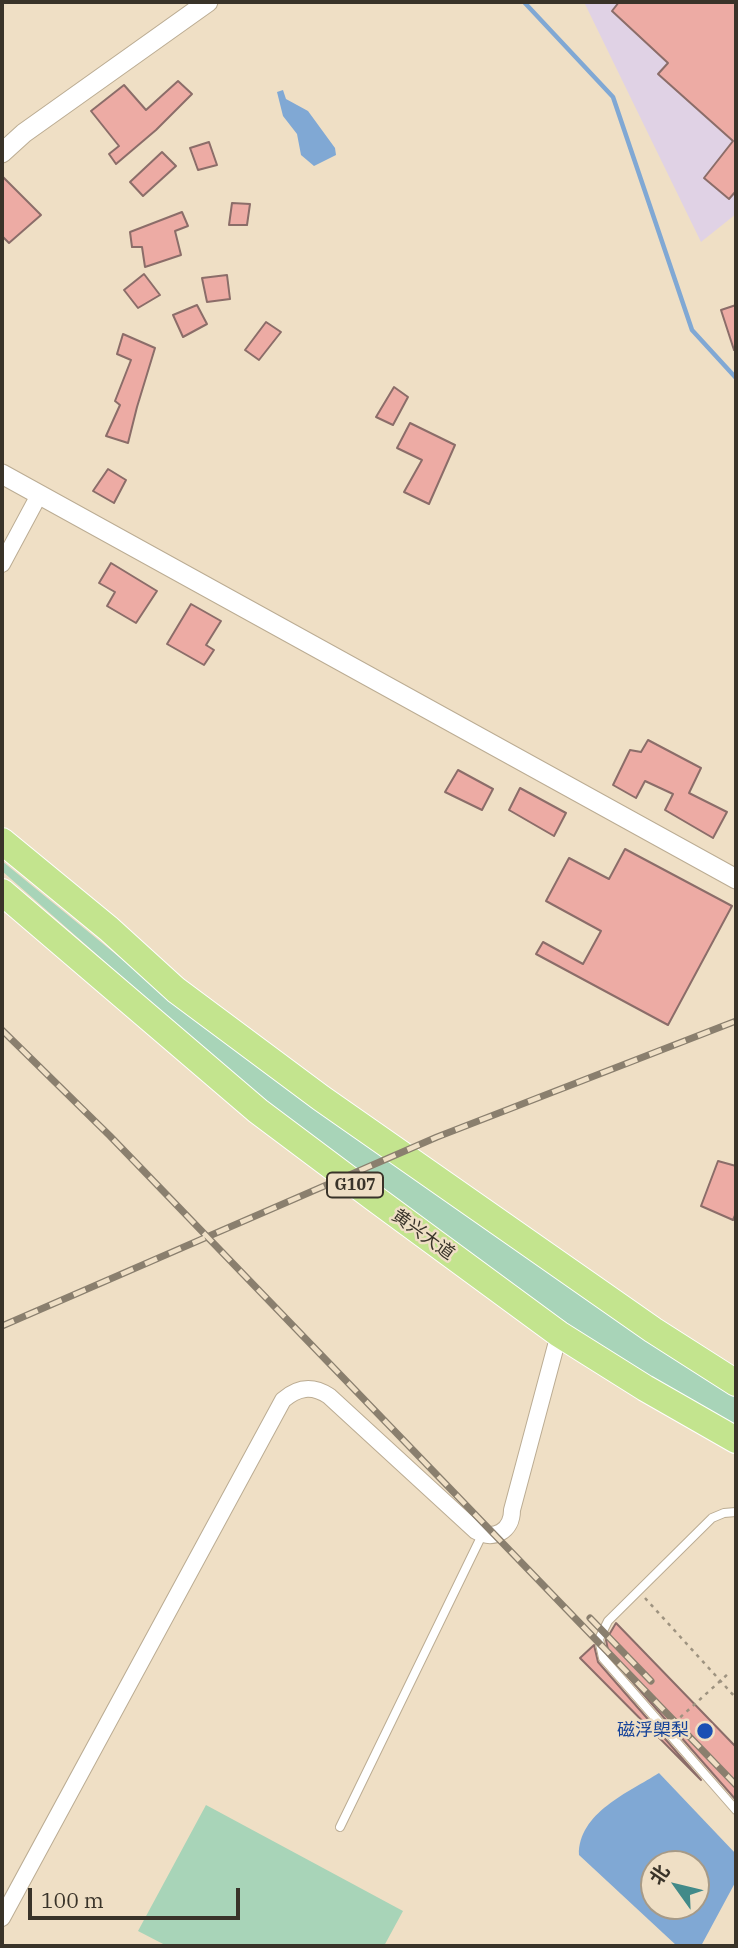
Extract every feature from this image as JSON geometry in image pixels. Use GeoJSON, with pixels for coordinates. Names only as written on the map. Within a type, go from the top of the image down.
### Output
{"type":"FeatureCollection","features":[{"type":"Feature","properties":{"kind":"highway"},"geometry":{"type":"LineString","coordinates":[[2,841],[109,929],[176,990],[321,1098],[653,1330],[736,1383]]}},
{"type":"Feature","properties":{"kind":"highway","name":"黄兴大道"},"geometry":{"type":"LineString","coordinates":[[2,892],[258,1111],[559,1334],[645,1388],[736,1440]]}},
{"type":"Feature","properties":{"kind":"street"},"geometry":{"type":"LineString","coordinates":[[2,153],[24,133],[208,2]]}},
{"type":"Feature","properties":{"kind":"street"},"geometry":{"type":"LineString","coordinates":[[2,474],[736,879]]}},
{"type":"Feature","properties":{"kind":"street"},"geometry":{"type":"LineString","coordinates":[[2,564],[39,495]]}},
{"type":"Feature","properties":{"kind":"street"},"geometry":{"type":"LineString","coordinates":[[2,1918],[266,1434],[277,1408],[290,1393],[310,1388],[329,1396],[476,1531],[482,1535],[498,1535],[509,1525],[559,1334]]}},
{"type":"Feature","properties":{"kind":"lane"},"geometry":{"type":"LineString","coordinates":[[736,1511],[712,1518],[602,1629],[599,1639],[603,1658],[736,1810]]}},
{"type":"Feature","properties":{"kind":"lane"},"geometry":{"type":"LineString","coordinates":[[340,1827],[482,1535]]}},
{"type":"Feature","properties":{"kind":"path"},"geometry":{"type":"LineString","coordinates":[[639,1590],[736,1698]]}},
{"type":"Feature","properties":{"kind":"path"},"geometry":{"type":"LineString","coordinates":[[671,1725],[729,1673]]}},
{"type":"Feature","properties":{"kind":"shaded area"},"geometry":{"type":"Polygon","coordinates":[[[584,2],[736,2],[736,214],[701,242],[584,2]]]}},
{"type":"Feature","properties":{"kind":"green space"},"geometry":{"type":"Polygon","coordinates":[[[2,861],[135,970],[651,1343],[736,1398],[736,1427],[665,1387],[593,1341],[461,1249],[245,1085],[2,871],[2,861]]]}},
{"type":"Feature","properties":{"kind":"green space"},"geometry":{"type":"Polygon","coordinates":[[[206,1805],[403,1911],[384,1946],[167,1946],[138,1931],[206,1805]]]}},
{"type":"Feature","properties":{"kind":"water"},"geometry":{"type":"Polygon","coordinates":[[[283,90],[286,99],[308,111],[335,148],[336,155],[314,166],[301,155],[297,134],[283,116],[277,92],[283,90]]]}},
{"type":"Feature","properties":{"kind":"water"},"geometry":{"type":"Polygon","coordinates":[[[659,1773],[736,1854],[736,1881],[701,1946],[677,1946],[649,1920],[710,1920],[710,1850],[640,1850],[640,1912],[579,1855],[581,1840],[587,1827],[607,1805],[659,1773]]]}},
{"type":"Feature","properties":{"kind":"building"},"geometry":{"type":"Polygon","coordinates":[[[619,2],[736,2],[736,191],[729,199],[704,178],[733,141],[658,74],[668,63],[612,11],[619,2]]]}},
{"type":"Feature","properties":{"kind":"building"},"geometry":{"type":"Polygon","coordinates":[[[178,81],[192,94],[116,164],[109,154],[119,146],[91,111],[124,85],[146,110],[178,81]]]}},
{"type":"Feature","properties":{"kind":"building"},"geometry":{"type":"Polygon","coordinates":[[[209,142],[217,165],[198,170],[190,148],[209,142]]]}},
{"type":"Feature","properties":{"kind":"building"},"geometry":{"type":"Polygon","coordinates":[[[162,152],[176,166],[143,196],[130,182],[162,152]]]}},
{"type":"Feature","properties":{"kind":"building"},"geometry":{"type":"Polygon","coordinates":[[[2,176],[41,215],[9,243],[2,236],[2,176]]]}},
{"type":"Feature","properties":{"kind":"building"},"geometry":{"type":"Polygon","coordinates":[[[232,203],[250,204],[247,225],[229,225],[232,203]]]}},
{"type":"Feature","properties":{"kind":"building"},"geometry":{"type":"Polygon","coordinates":[[[182,212],[188,226],[175,231],[181,255],[145,267],[142,247],[132,247],[130,232],[182,212]]]}},
{"type":"Feature","properties":{"kind":"building"},"geometry":{"type":"Polygon","coordinates":[[[144,274],[160,295],[138,308],[124,290],[144,274]]]}},
{"type":"Feature","properties":{"kind":"building"},"geometry":{"type":"Polygon","coordinates":[[[227,275],[230,299],[207,302],[202,278],[227,275]]]}},
{"type":"Feature","properties":{"kind":"building"},"geometry":{"type":"Polygon","coordinates":[[[197,305],[207,324],[183,337],[173,315],[197,305]]]}},
{"type":"Feature","properties":{"kind":"building"},"geometry":{"type":"Polygon","coordinates":[[[736,305],[736,349],[734,350],[721,310],[736,305]]]}},
{"type":"Feature","properties":{"kind":"building"},"geometry":{"type":"Polygon","coordinates":[[[266,322],[281,332],[259,360],[245,350],[266,322]]]}},
{"type":"Feature","properties":{"kind":"building"},"geometry":{"type":"Polygon","coordinates":[[[123,334],[155,348],[128,443],[106,436],[120,405],[115,401],[131,360],[117,354],[123,334]]]}},
{"type":"Feature","properties":{"kind":"building"},"geometry":{"type":"Polygon","coordinates":[[[394,387],[408,397],[393,425],[376,417],[394,387]]]}},
{"type":"Feature","properties":{"kind":"building"},"geometry":{"type":"Polygon","coordinates":[[[410,423],[455,445],[429,504],[404,492],[422,460],[397,448],[410,423]]]}},
{"type":"Feature","properties":{"kind":"building"},"geometry":{"type":"Polygon","coordinates":[[[108,469],[126,480],[114,503],[93,491],[108,469]]]}},
{"type":"Feature","properties":{"kind":"building"},"geometry":{"type":"Polygon","coordinates":[[[111,563],[157,591],[136,623],[107,606],[115,592],[99,583],[111,563]]]}},
{"type":"Feature","properties":{"kind":"building"},"geometry":{"type":"Polygon","coordinates":[[[191,604],[221,621],[206,645],[214,650],[204,665],[167,644],[191,604]]]}},
{"type":"Feature","properties":{"kind":"building"},"geometry":{"type":"Polygon","coordinates":[[[648,740],[701,768],[689,793],[727,812],[713,838],[665,810],[673,794],[645,781],[636,798],[613,785],[630,750],[641,752],[648,740]]]}},
{"type":"Feature","properties":{"kind":"building"},"geometry":{"type":"Polygon","coordinates":[[[458,770],[493,789],[482,810],[445,792],[458,770]]]}},
{"type":"Feature","properties":{"kind":"building"},"geometry":{"type":"Polygon","coordinates":[[[520,788],[566,813],[554,836],[509,810],[520,788]]]}},
{"type":"Feature","properties":{"kind":"building"},"geometry":{"type":"Polygon","coordinates":[[[625,849],[732,906],[668,1025],[536,954],[543,942],[583,964],[601,931],[546,901],[569,858],[609,879],[625,849]]]}},
{"type":"Feature","properties":{"kind":"building"},"geometry":{"type":"Polygon","coordinates":[[[718,1161],[736,1166],[736,1213],[733,1220],[701,1206],[718,1161]]]}},
{"type":"Feature","properties":{"kind":"building"},"geometry":{"type":"Polygon","coordinates":[[[616,1623],[736,1747],[736,1800],[609,1655],[606,1640],[616,1623]]]}},
{"type":"Feature","properties":{"kind":"building"},"geometry":{"type":"Polygon","coordinates":[[[594,1645],[598,1662],[701,1780],[580,1658],[594,1645]]]}},
{"type":"Feature","properties":{"kind":"waterway"},"geometry":{"type":"LineString","coordinates":[[524,2],[613,97],[692,330],[736,378]]}},
{"type":"Feature","properties":{"kind":"railway"},"geometry":{"type":"LineString","coordinates":[[2,1326],[437,1137],[736,1021]]}},
{"type":"Feature","properties":{"kind":"railway"},"geometry":{"type":"LineString","coordinates":[[2,1030],[110,1136],[736,1785]]}},
{"type":"Feature","properties":{"kind":"railway"},"geometry":{"type":"LineString","coordinates":[[590,1618],[651,1681]]}},
{"type":"Feature","properties":{"kind":"place","name":"磁浮㮾梨"},"geometry":{"type":"Point","coordinates":[705,1731]}}]}
